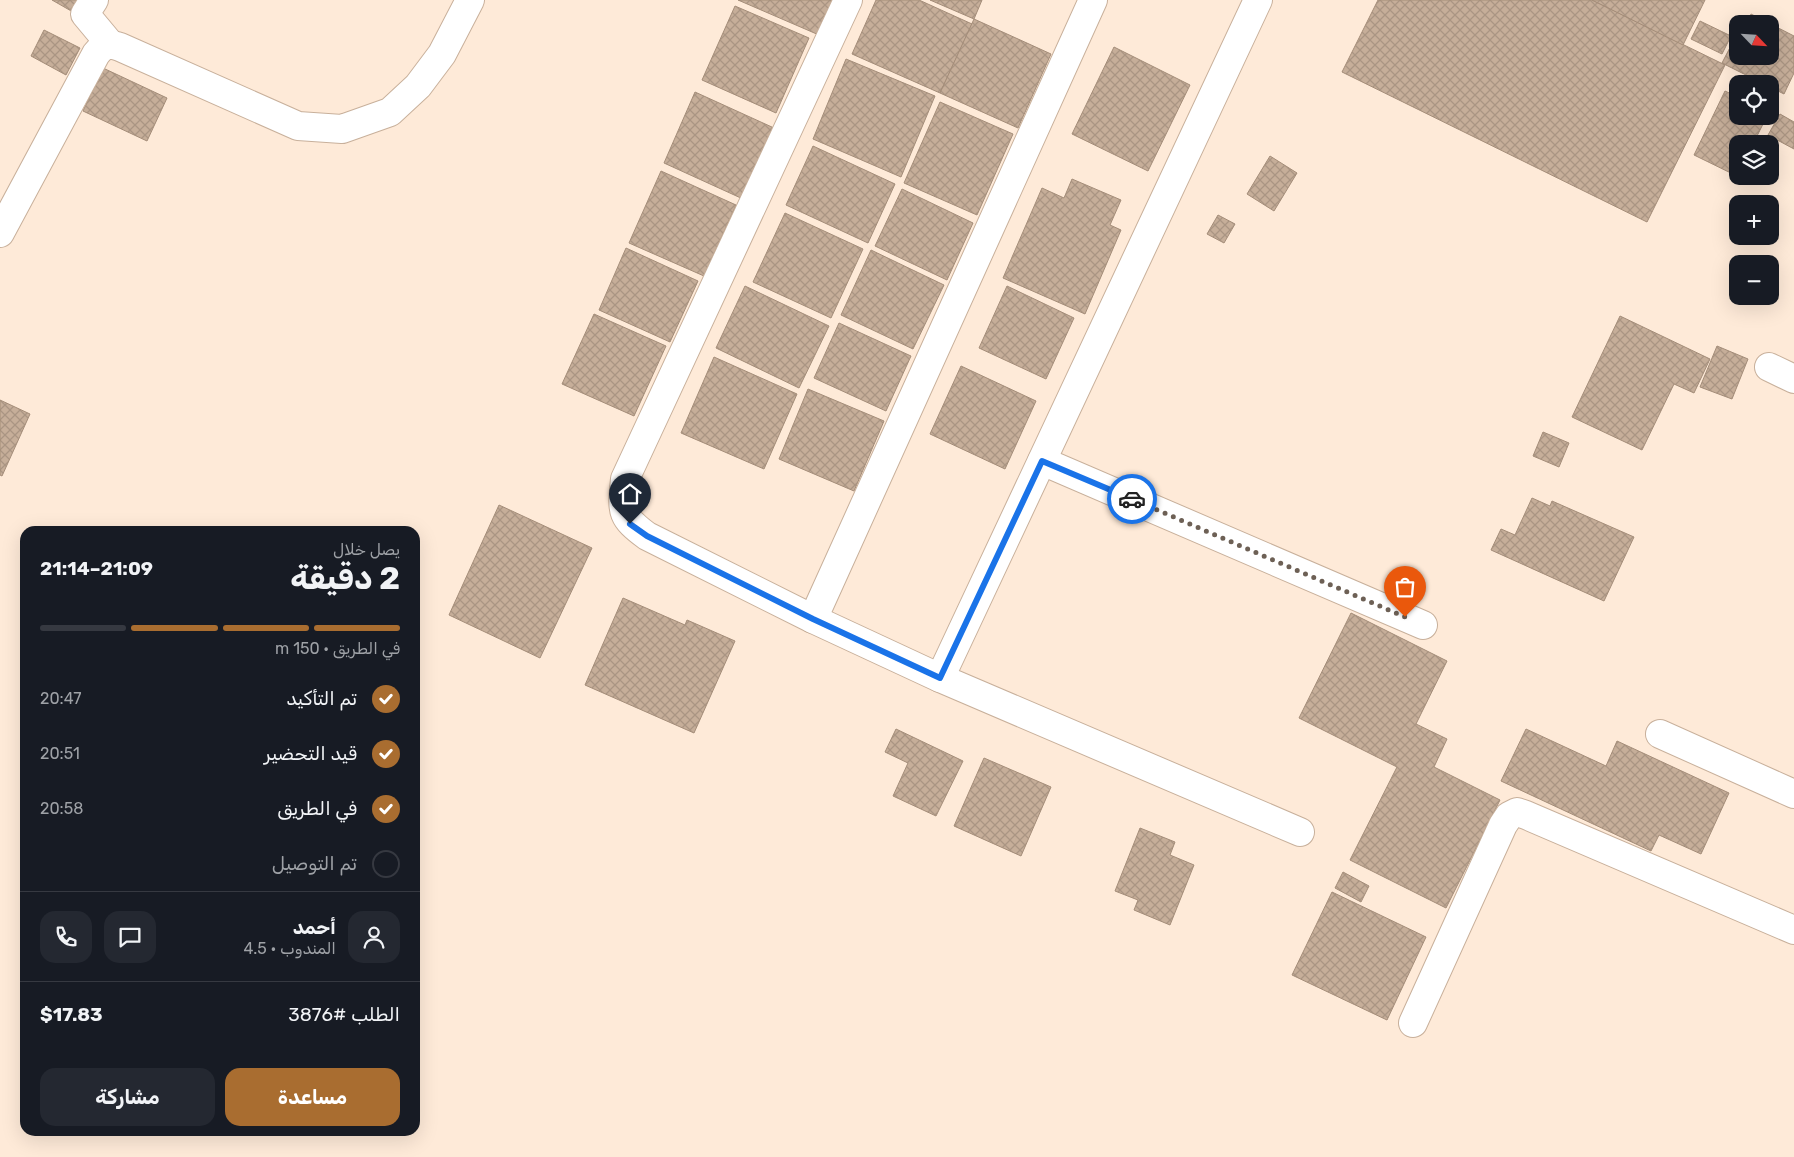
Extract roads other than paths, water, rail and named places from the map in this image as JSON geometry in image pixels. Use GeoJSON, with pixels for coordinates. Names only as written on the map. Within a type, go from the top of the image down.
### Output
{"type":"FeatureCollection","features":[{"type":"Feature","properties":{"kind":"street"},"geometry":{"type":"LineString","coordinates":[[94,0],[84,14],[110,44]]}},
{"type":"Feature","properties":{"kind":"street"},"geometry":{"type":"LineString","coordinates":[[0,233],[102,46],[110,44],[120,47],[298,126],[342,128],[390,112],[418,86],[442,54],[470,0]]}},
{"type":"Feature","properties":{"kind":"street"},"geometry":{"type":"LineString","coordinates":[[848,0],[625,479],[622,509],[630,524],[647,536],[813,619],[940,678],[1300,832]]}},
{"type":"Feature","properties":{"kind":"street"},"geometry":{"type":"LineString","coordinates":[[813,619],[1094,0]]}},
{"type":"Feature","properties":{"kind":"street"},"geometry":{"type":"LineString","coordinates":[[940,678],[1258,0]]}},
{"type":"Feature","properties":{"kind":"street"},"geometry":{"type":"LineString","coordinates":[[1769,367],[1794,379]]}},
{"type":"Feature","properties":{"kind":"street"},"geometry":{"type":"LineString","coordinates":[[1042,461],[1423,625]]}},
{"type":"Feature","properties":{"kind":"street"},"geometry":{"type":"LineString","coordinates":[[1660,734],[1794,794]]}},
{"type":"Feature","properties":{"kind":"street"},"geometry":{"type":"LineString","coordinates":[[1413,1023],[1503,825],[1509,816],[1517,812],[1794,930]]}}]}
